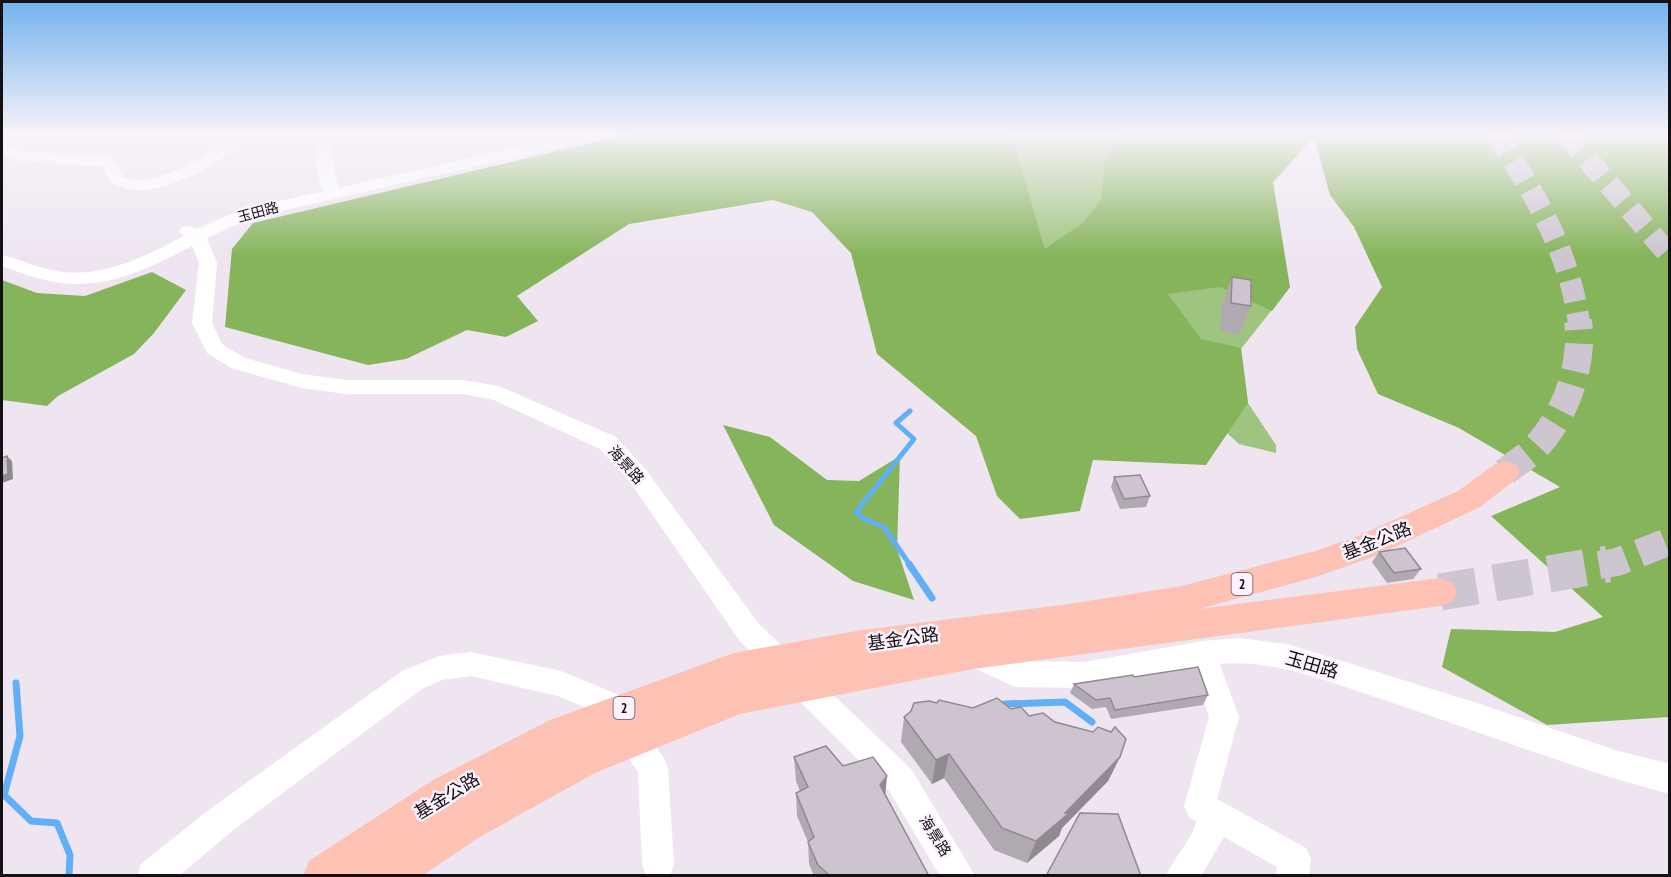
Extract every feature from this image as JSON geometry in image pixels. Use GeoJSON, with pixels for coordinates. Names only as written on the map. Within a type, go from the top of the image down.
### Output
{"type":"FeatureCollection","features":[{"type":"Feature","properties":{"kind":"main road","name":"基金公路"},"geometry":{"type":"LineString","coordinates":[[324,876],[447,794],[563,732],[627,724],[1070,618],[1182,600],[1316,564],[1367,546],[1469,499],[1505,472]]}},
{"type":"Feature","properties":{"kind":"main road","name":"基金公路"},"geometry":{"type":"LineString","coordinates":[[966,643],[1440,592]]}},
{"type":"Feature","properties":{"kind":"main road","name":"基金公路"},"geometry":{"type":"LineString","coordinates":[[385,876],[464,824],[582,759],[627,724]]}},
{"type":"Feature","properties":{"kind":"street"},"geometry":{"type":"LineString","coordinates":[[114,175],[117,180],[132,185],[146,185],[173,175]]}},
{"type":"Feature","properties":{"kind":"street"},"geometry":{"type":"LineString","coordinates":[[329,175],[332,189]]}},
{"type":"Feature","properties":{"kind":"street","name":"玉田路"},"geometry":{"type":"LineString","coordinates":[[2,246],[65,265],[88,268],[125,261],[246,214],[390,175]]}},
{"type":"Feature","properties":{"kind":"street","name":"玉田路"},"geometry":{"type":"LineString","coordinates":[[332,189],[399,175]]}},
{"type":"Feature","properties":{"kind":"street","name":"玉田路"},"geometry":{"type":"LineString","coordinates":[[2,260],[64,279],[106,276],[156,257],[192,234]]}},
{"type":"Feature","properties":{"kind":"street","name":"海景路"},"geometry":{"type":"LineString","coordinates":[[192,234],[208,263],[202,323],[214,348],[238,363],[302,381],[346,387],[462,387],[499,393],[608,443],[638,476],[749,632],[901,781],[959,876]]}},
{"type":"Feature","properties":{"kind":"street","name":"玉田路"},"geometry":{"type":"LineString","coordinates":[[966,643],[1015,674],[1084,675],[1203,653],[1239,650],[1287,656],[1480,718],[1615,765],[1670,779]]}},
{"type":"Feature","properties":{"kind":"street"},"geometry":{"type":"LineString","coordinates":[[1203,653],[1224,717],[1200,806],[1296,859],[1292,876]]}},
{"type":"Feature","properties":{"kind":"street"},"geometry":{"type":"LineString","coordinates":[[153,876],[221,820],[412,680],[439,668],[471,664],[561,684],[627,724],[653,768],[658,864]]}},
{"type":"Feature","properties":{"kind":"street"},"geometry":{"type":"LineString","coordinates":[[1182,876],[1209,835],[1213,814]]}},
{"type":"Feature","properties":{"kind":"green space"},"geometry":{"type":"Polygon","coordinates":[[[456,175],[1024,175],[1045,249],[1084,222],[1102,198],[1103,175],[1279,175],[1273,182],[1290,287],[1272,311],[1220,287],[1168,294],[1201,339],[1241,348],[1248,403],[1206,465],[1093,460],[1080,511],[1020,519],[997,496],[976,436],[877,354],[851,253],[812,212],[773,200],[629,224],[517,296],[538,321],[506,337],[467,330],[406,359],[368,365],[225,327],[232,249],[253,223],[456,175]]]}},
{"type":"Feature","properties":{"kind":"green space"},"geometry":{"type":"Polygon","coordinates":[[[1024,175],[1241,175],[1290,287],[1241,349],[1248,403],[1276,445],[1276,453],[1239,444],[1114,329],[1045,249],[1024,175]]]}},
{"type":"Feature","properties":{"kind":"green space"},"geometry":{"type":"Polygon","coordinates":[[[1324,175],[1669,175],[1669,717],[1547,725],[1442,667],[1451,629],[1555,632],[1603,617],[1491,516],[1560,487],[1459,428],[1378,394],[1357,349],[1355,327],[1382,287],[1354,227],[1330,195],[1324,175]]]}},
{"type":"Feature","properties":{"kind":"green space"},"geometry":{"type":"Polygon","coordinates":[[[152,272],[186,290],[154,333],[134,354],[58,396],[47,406],[2,400],[2,280],[37,293],[85,296],[152,272]]]}},
{"type":"Feature","properties":{"kind":"green space"},"geometry":{"type":"Polygon","coordinates":[[[723,425],[770,437],[827,480],[859,481],[900,456],[897,549],[914,600],[853,581],[774,525],[723,425]]]}},
{"type":"Feature","properties":{"kind":"building"},"geometry":{"type":"Polygon","coordinates":[[[1232,277],[1251,280],[1251,306],[1231,303],[1232,277]]]}},
{"type":"Feature","properties":{"kind":"building"},"geometry":{"type":"Polygon","coordinates":[[[7,456],[8,474],[2,476],[2,458],[7,456]]]}},
{"type":"Feature","properties":{"kind":"building"},"geometry":{"type":"Polygon","coordinates":[[[1140,475],[1150,496],[1124,499],[1114,477],[1140,475]]]}},
{"type":"Feature","properties":{"kind":"building"},"geometry":{"type":"Polygon","coordinates":[[[1405,548],[1421,569],[1394,573],[1379,552],[1405,548]]]}},
{"type":"Feature","properties":{"kind":"building"},"geometry":{"type":"Polygon","coordinates":[[[1198,667],[1208,695],[1115,710],[1110,698],[1096,700],[1074,684],[1133,675],[1134,677],[1198,667]]]}},
{"type":"Feature","properties":{"kind":"building"},"geometry":{"type":"Polygon","coordinates":[[[997,698],[1011,709],[1021,707],[1029,716],[1043,713],[1055,722],[1093,732],[1098,727],[1111,732],[1115,727],[1126,739],[1120,757],[1065,813],[1069,813],[1036,841],[1002,828],[949,754],[936,760],[904,717],[911,711],[914,703],[929,701],[937,703],[939,700],[973,708],[997,698]]]}},
{"type":"Feature","properties":{"kind":"building"},"geometry":{"type":"Polygon","coordinates":[[[826,746],[843,766],[873,757],[887,776],[880,785],[929,876],[830,876],[818,865],[808,842],[814,837],[796,793],[808,787],[794,757],[826,746]]]}},
{"type":"Feature","properties":{"kind":"building"},"geometry":{"type":"Polygon","coordinates":[[[1080,813],[1118,814],[1141,876],[1046,876],[1080,813]]]}},
{"type":"Feature","properties":{"kind":"waterway"},"geometry":{"type":"LineString","coordinates":[[910,411],[896,423],[914,439],[856,512],[864,519],[884,527],[910,565]]}},
{"type":"Feature","properties":{"kind":"waterway"},"geometry":{"type":"LineString","coordinates":[[909,564],[932,598]]}},
{"type":"Feature","properties":{"kind":"waterway"},"geometry":{"type":"LineString","coordinates":[[16,683],[20,736],[4,795],[31,821],[57,823],[70,855],[69,876]]}},
{"type":"Feature","properties":{"kind":"waterway"},"geometry":{"type":"LineString","coordinates":[[1005,704],[1065,702],[1092,722]]}},
{"type":"Feature","properties":{"kind":"tunnel"},"geometry":{"type":"LineString","coordinates":[[1522,175],[1559,248],[1568,272],[1579,323]]}},
{"type":"Feature","properties":{"kind":"tunnel"},"geometry":{"type":"LineString","coordinates":[[1601,175],[1670,256]]}},
{"type":"Feature","properties":{"kind":"tunnel"},"geometry":{"type":"LineString","coordinates":[[1505,472],[1537,446],[1564,404],[1571,388],[1578,354],[1578,321]]}},
{"type":"Feature","properties":{"kind":"tunnel"},"geometry":{"type":"LineString","coordinates":[[1599,565],[1617,562],[1670,541]]}},
{"type":"Feature","properties":{"kind":"tunnel"},"geometry":{"type":"LineString","coordinates":[[1440,592],[1608,564]]}}]}
